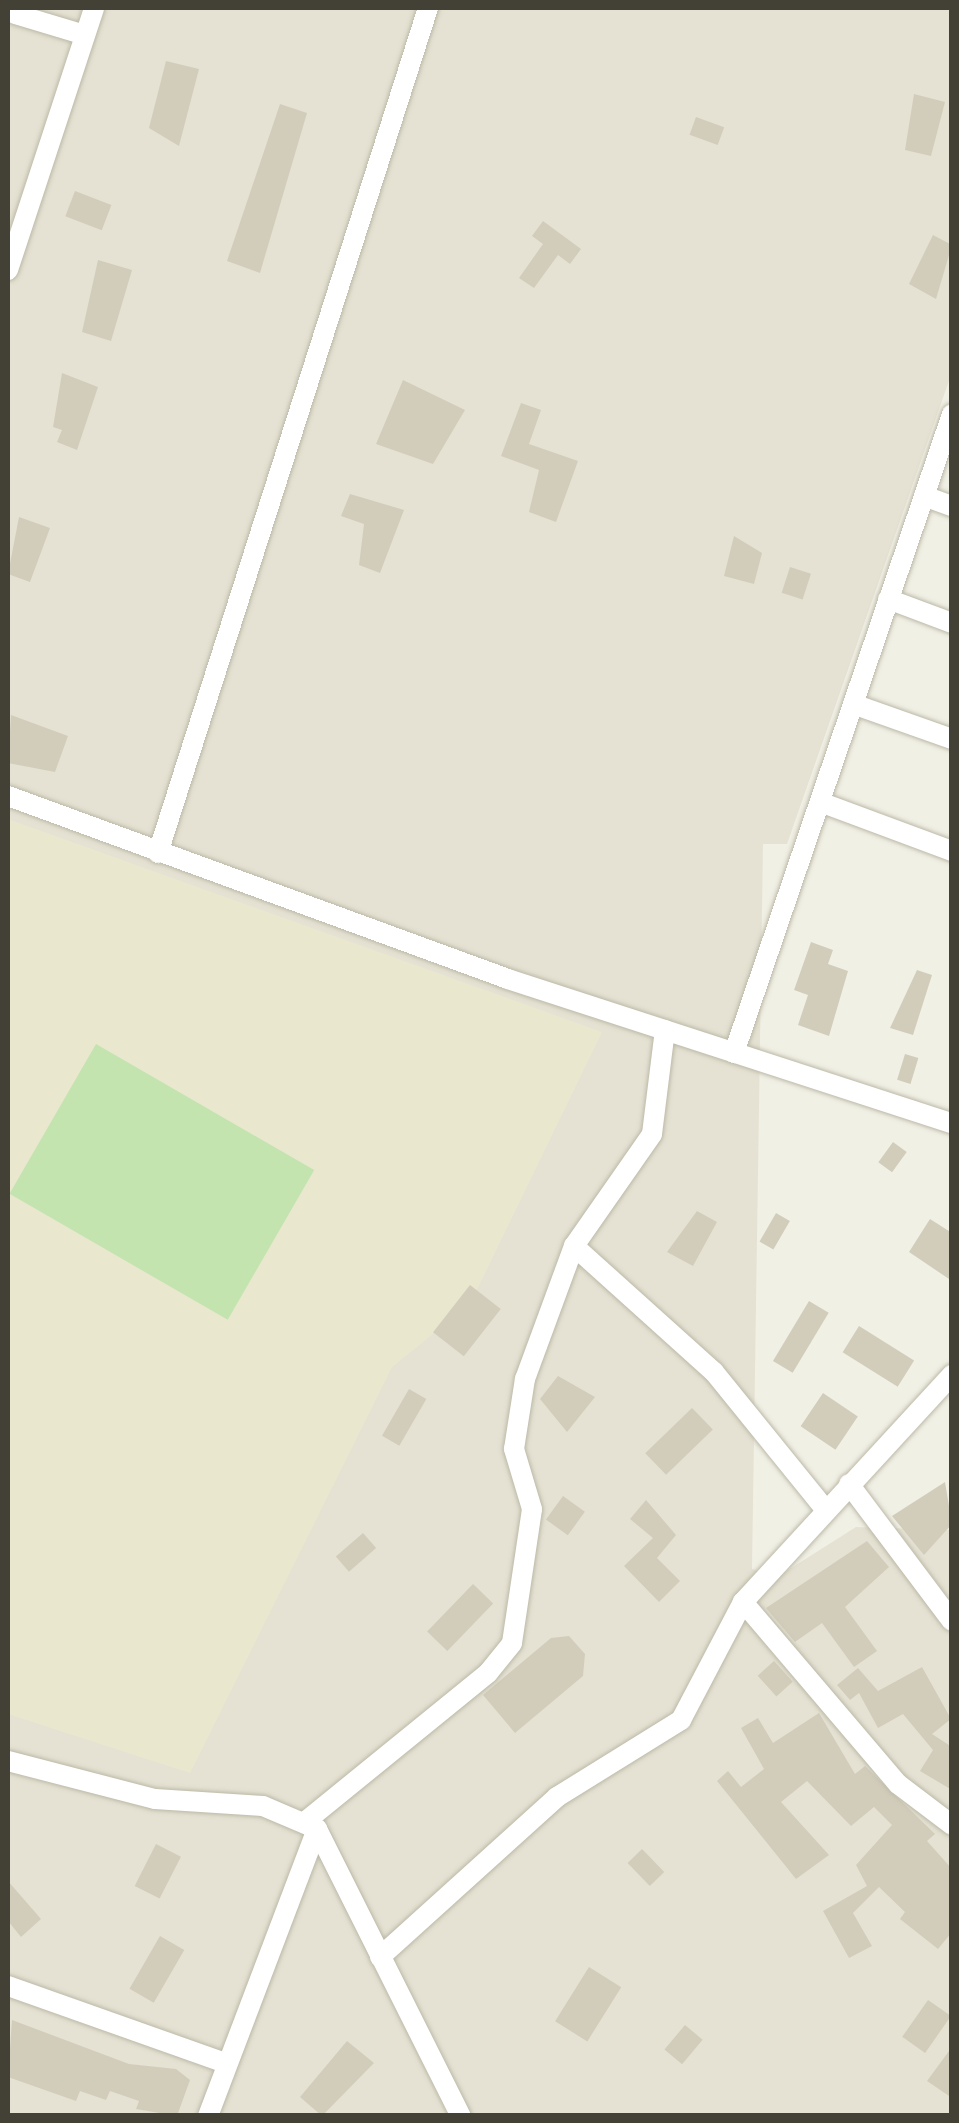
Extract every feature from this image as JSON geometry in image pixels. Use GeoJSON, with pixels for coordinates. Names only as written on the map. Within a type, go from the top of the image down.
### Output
{"type":"FeatureCollection","features":[{"type":"Feature","properties":{"kind":"street"},"geometry":{"type":"LineString","coordinates":[[8,270],[94,8]]}},
{"type":"Feature","properties":{"kind":"street"},"geometry":{"type":"LineString","coordinates":[[158,854],[428,8]]}},
{"type":"Feature","properties":{"kind":"street"},"geometry":{"type":"LineString","coordinates":[[13,18],[85,35]]}},
{"type":"Feature","properties":{"kind":"street"},"geometry":{"type":"LineString","coordinates":[[734,1053],[952,414]]}},
{"type":"Feature","properties":{"kind":"street"},"geometry":{"type":"LineString","coordinates":[[924,496],[952,506]]}},
{"type":"Feature","properties":{"kind":"street"},"geometry":{"type":"LineString","coordinates":[[888,599],[952,623]]}},
{"type":"Feature","properties":{"kind":"street"},"geometry":{"type":"LineString","coordinates":[[853,704],[952,740]]}},
{"type":"Feature","properties":{"kind":"street"},"geometry":{"type":"LineString","coordinates":[[8,796],[158,854],[665,1030],[952,1123]]}},
{"type":"Feature","properties":{"kind":"street"},"geometry":{"type":"LineString","coordinates":[[820,802],[952,852]]}},
{"type":"Feature","properties":{"kind":"street"},"geometry":{"type":"LineString","coordinates":[[208,2116],[311,1825],[512,1642],[532,1509],[513,1426],[574,1246],[652,1134],[665,1030]]}},
{"type":"Feature","properties":{"kind":"street"},"geometry":{"type":"LineString","coordinates":[[574,1246],[714,1372],[826,1509]]}},
{"type":"Feature","properties":{"kind":"street"},"geometry":{"type":"LineString","coordinates":[[380,1957],[557,1797],[681,1720],[743,1602],[952,1375]]}},
{"type":"Feature","properties":{"kind":"street"},"geometry":{"type":"LineString","coordinates":[[849,1484],[952,1621]]}},
{"type":"Feature","properties":{"kind":"street"},"geometry":{"type":"LineString","coordinates":[[743,1602],[898,1784],[952,1825]]}},
{"type":"Feature","properties":{"kind":"street"},"geometry":{"type":"LineString","coordinates":[[8,1761],[155,1799],[264,1806],[311,1825],[461,2116]]}},
{"type":"Feature","properties":{"kind":"street"},"geometry":{"type":"LineString","coordinates":[[8,1986],[225,2063]]}},
{"type":"Feature","properties":{"kind":"shaded area"},"geometry":{"type":"Polygon","coordinates":[[[8,8],[951,8],[951,375],[787,844],[763,844],[752,1569],[777,1577],[856,1527],[951,1530],[951,2115],[8,2116],[8,8]]]}},
{"type":"Feature","properties":{"kind":"shaded area"},"geometry":{"type":"Polygon","coordinates":[[[8,819],[602,1032],[470,1304],[392,1367],[190,1773],[8,1714],[8,819]]]}},
{"type":"Feature","properties":{"kind":"green space"},"geometry":{"type":"Polygon","coordinates":[[[96,1044],[314,1170],[228,1320],[10,1194],[96,1044]]]}},
{"type":"Feature","properties":{"kind":"building"},"geometry":{"type":"Polygon","coordinates":[[[166,61],[199,69],[179,146],[149,128],[166,61]]]}},
{"type":"Feature","properties":{"kind":"building"},"geometry":{"type":"Polygon","coordinates":[[[914,94],[945,102],[931,156],[905,150],[914,94]]]}},
{"type":"Feature","properties":{"kind":"building"},"geometry":{"type":"Polygon","coordinates":[[[280,104],[307,113],[260,273],[227,261],[280,104]]]}},
{"type":"Feature","properties":{"kind":"building"},"geometry":{"type":"Polygon","coordinates":[[[696,117],[724,127],[718,145],[690,135],[696,117]]]}},
{"type":"Feature","properties":{"kind":"building"},"geometry":{"type":"Polygon","coordinates":[[[75,191],[111,205],[102,230],[65,216],[75,191]]]}},
{"type":"Feature","properties":{"kind":"building"},"geometry":{"type":"Polygon","coordinates":[[[543,221],[581,249],[570,264],[558,255],[534,288],[519,278],[543,244],[532,236],[543,221]]]}},
{"type":"Feature","properties":{"kind":"building"},"geometry":{"type":"Polygon","coordinates":[[[933,235],[952,245],[936,299],[909,284],[933,235]]]}},
{"type":"Feature","properties":{"kind":"building"},"geometry":{"type":"Polygon","coordinates":[[[98,260],[132,270],[111,341],[82,332],[98,260]]]}},
{"type":"Feature","properties":{"kind":"building"},"geometry":{"type":"Polygon","coordinates":[[[62,373],[98,387],[77,450],[57,442],[62,430],[53,427],[62,373]]]}},
{"type":"Feature","properties":{"kind":"building"},"geometry":{"type":"Polygon","coordinates":[[[403,380],[465,410],[433,464],[376,444],[403,380]]]}},
{"type":"Feature","properties":{"kind":"building"},"geometry":{"type":"Polygon","coordinates":[[[521,403],[541,410],[529,444],[578,461],[556,522],[529,512],[539,470],[501,456],[521,403]]]}},
{"type":"Feature","properties":{"kind":"building"},"geometry":{"type":"Polygon","coordinates":[[[350,494],[404,510],[380,573],[359,565],[364,524],[341,516],[350,494]]]}},
{"type":"Feature","properties":{"kind":"building"},"geometry":{"type":"Polygon","coordinates":[[[19,517],[50,528],[30,582],[8,574],[19,517]]]}},
{"type":"Feature","properties":{"kind":"building"},"geometry":{"type":"Polygon","coordinates":[[[734,536],[762,553],[754,584],[724,576],[734,536]]]}},
{"type":"Feature","properties":{"kind":"building"},"geometry":{"type":"Polygon","coordinates":[[[790,567],[811,574],[803,599],[782,593],[790,567]]]}},
{"type":"Feature","properties":{"kind":"building"},"geometry":{"type":"Polygon","coordinates":[[[11,715],[68,736],[55,772],[8,763],[11,715]]]}},
{"type":"Feature","properties":{"kind":"building"},"geometry":{"type":"Polygon","coordinates":[[[811,942],[833,950],[828,964],[848,971],[829,1036],[798,1025],[808,995],[794,990],[811,942]]]}},
{"type":"Feature","properties":{"kind":"building"},"geometry":{"type":"Polygon","coordinates":[[[917,970],[932,975],[913,1035],[890,1028],[917,970]]]}},
{"type":"Feature","properties":{"kind":"building"},"geometry":{"type":"Polygon","coordinates":[[[905,1054],[918,1058],[910,1084],[897,1080],[905,1054]]]}},
{"type":"Feature","properties":{"kind":"building"},"geometry":{"type":"Polygon","coordinates":[[[893,1142],[907,1152],[892,1172],[878,1162],[893,1142]]]}},
{"type":"Feature","properties":{"kind":"building"},"geometry":{"type":"Polygon","coordinates":[[[697,1211],[717,1222],[693,1266],[667,1252],[697,1211]]]}},
{"type":"Feature","properties":{"kind":"building"},"geometry":{"type":"Polygon","coordinates":[[[776,1213],[790,1221],[773,1250],[760,1242],[776,1213]]]}},
{"type":"Feature","properties":{"kind":"building"},"geometry":{"type":"Polygon","coordinates":[[[930,1219],[952,1233],[952,1281],[909,1252],[930,1219]]]}},
{"type":"Feature","properties":{"kind":"building"},"geometry":{"type":"Polygon","coordinates":[[[470,1285],[501,1309],[464,1356],[433,1332],[470,1285]]]}},
{"type":"Feature","properties":{"kind":"building"},"geometry":{"type":"Polygon","coordinates":[[[809,1301],[829,1313],[793,1373],[773,1361],[809,1301]]]}},
{"type":"Feature","properties":{"kind":"building"},"geometry":{"type":"Polygon","coordinates":[[[859,1326],[914,1360],[898,1387],[843,1352],[859,1326]]]}},
{"type":"Feature","properties":{"kind":"building"},"geometry":{"type":"Polygon","coordinates":[[[558,1376],[595,1397],[567,1432],[540,1399],[558,1376]]]}},
{"type":"Feature","properties":{"kind":"building"},"geometry":{"type":"Polygon","coordinates":[[[409,1389],[426,1399],[399,1446],[382,1436],[409,1389]]]}},
{"type":"Feature","properties":{"kind":"building"},"geometry":{"type":"Polygon","coordinates":[[[823,1393],[858,1416],[835,1450],[801,1426],[823,1393]]]}},
{"type":"Feature","properties":{"kind":"building"},"geometry":{"type":"Polygon","coordinates":[[[692,1408],[713,1430],[666,1475],[645,1453],[692,1408]]]}},
{"type":"Feature","properties":{"kind":"building"},"geometry":{"type":"Polygon","coordinates":[[[945,1482],[952,1524],[924,1555],[892,1516],[945,1482]]]}},
{"type":"Feature","properties":{"kind":"building"},"geometry":{"type":"Polygon","coordinates":[[[563,1496],[585,1512],[568,1535],[546,1519],[563,1496]]]}},
{"type":"Feature","properties":{"kind":"building"},"geometry":{"type":"Polygon","coordinates":[[[646,1500],[676,1535],[657,1558],[680,1581],[659,1602],[624,1566],[653,1538],[630,1519],[646,1500]]]}},
{"type":"Feature","properties":{"kind":"building"},"geometry":{"type":"Polygon","coordinates":[[[363,1533],[376,1548],[349,1572],[336,1557],[363,1533]]]}},
{"type":"Feature","properties":{"kind":"building"},"geometry":{"type":"Polygon","coordinates":[[[867,1541],[889,1567],[845,1607],[877,1651],[854,1667],[822,1623],[795,1642],[766,1608],[867,1541]]]}},
{"type":"Feature","properties":{"kind":"building"},"geometry":{"type":"Polygon","coordinates":[[[473,1584],[493,1603],[447,1651],[427,1631],[473,1584]]]}},
{"type":"Feature","properties":{"kind":"building"},"geometry":{"type":"Polygon","coordinates":[[[569,1636],[585,1654],[583,1676],[515,1733],[483,1695],[551,1638],[569,1636]]]}},
{"type":"Feature","properties":{"kind":"building"},"geometry":{"type":"Polygon","coordinates":[[[774,1661],[793,1682],[776,1697],[758,1676],[774,1661]]]}},
{"type":"Feature","properties":{"kind":"building"},"geometry":{"type":"Polygon","coordinates":[[[922,1667],[951,1719],[932,1734],[952,1747],[952,1790],[920,1771],[933,1750],[903,1714],[878,1728],[859,1693],[850,1700],[837,1685],[858,1668],[878,1691],[922,1667]]]}},
{"type":"Feature","properties":{"kind":"building"},"geometry":{"type":"Polygon","coordinates":[[[819,1713],[855,1774],[865,1766],[935,1834],[927,1841],[952,1869],[952,1932],[938,1949],[900,1919],[905,1912],[879,1887],[853,1913],[872,1946],[849,1958],[823,1911],[867,1886],[856,1865],[892,1825],[874,1807],[851,1826],[807,1781],[781,1802],[829,1855],[796,1879],[717,1781],[728,1771],[741,1787],[764,1769],[741,1728],[758,1718],[773,1743],[819,1713]]]}},
{"type":"Feature","properties":{"kind":"building"},"geometry":{"type":"Polygon","coordinates":[[[156,1844],[181,1857],[160,1899],[135,1886],[156,1844]]]}},
{"type":"Feature","properties":{"kind":"building"},"geometry":{"type":"Polygon","coordinates":[[[642,1849],[664,1872],[650,1886],[628,1863],[642,1849]]]}},
{"type":"Feature","properties":{"kind":"building"},"geometry":{"type":"Polygon","coordinates":[[[8,1881],[41,1919],[21,1937],[8,1921],[8,1881]]]}},
{"type":"Feature","properties":{"kind":"building"},"geometry":{"type":"Polygon","coordinates":[[[160,1936],[184,1950],[154,2003],[130,1989],[160,1936]]]}},
{"type":"Feature","properties":{"kind":"building"},"geometry":{"type":"Polygon","coordinates":[[[589,1967],[621,1987],[587,2041],[555,2021],[589,1967]]]}},
{"type":"Feature","properties":{"kind":"building"},"geometry":{"type":"Polygon","coordinates":[[[928,2000],[951,2016],[925,2053],[902,2037],[928,2000]]]}},
{"type":"Feature","properties":{"kind":"building"},"geometry":{"type":"Polygon","coordinates":[[[12,2020],[129,2064],[176,2069],[190,2080],[177,2116],[136,2109],[139,2101],[110,2091],[106,2100],[80,2091],[76,2101],[8,2077],[12,2020]]]}},
{"type":"Feature","properties":{"kind":"building"},"geometry":{"type":"Polygon","coordinates":[[[685,2025],[703,2040],[682,2064],[664,2050],[685,2025]]]}},
{"type":"Feature","properties":{"kind":"building"},"geometry":{"type":"Polygon","coordinates":[[[347,2041],[374,2063],[322,2116],[300,2097],[347,2041]]]}},
{"type":"Feature","properties":{"kind":"building"},"geometry":{"type":"Polygon","coordinates":[[[952,2047],[952,2098],[927,2081],[952,2047]]]}}]}
